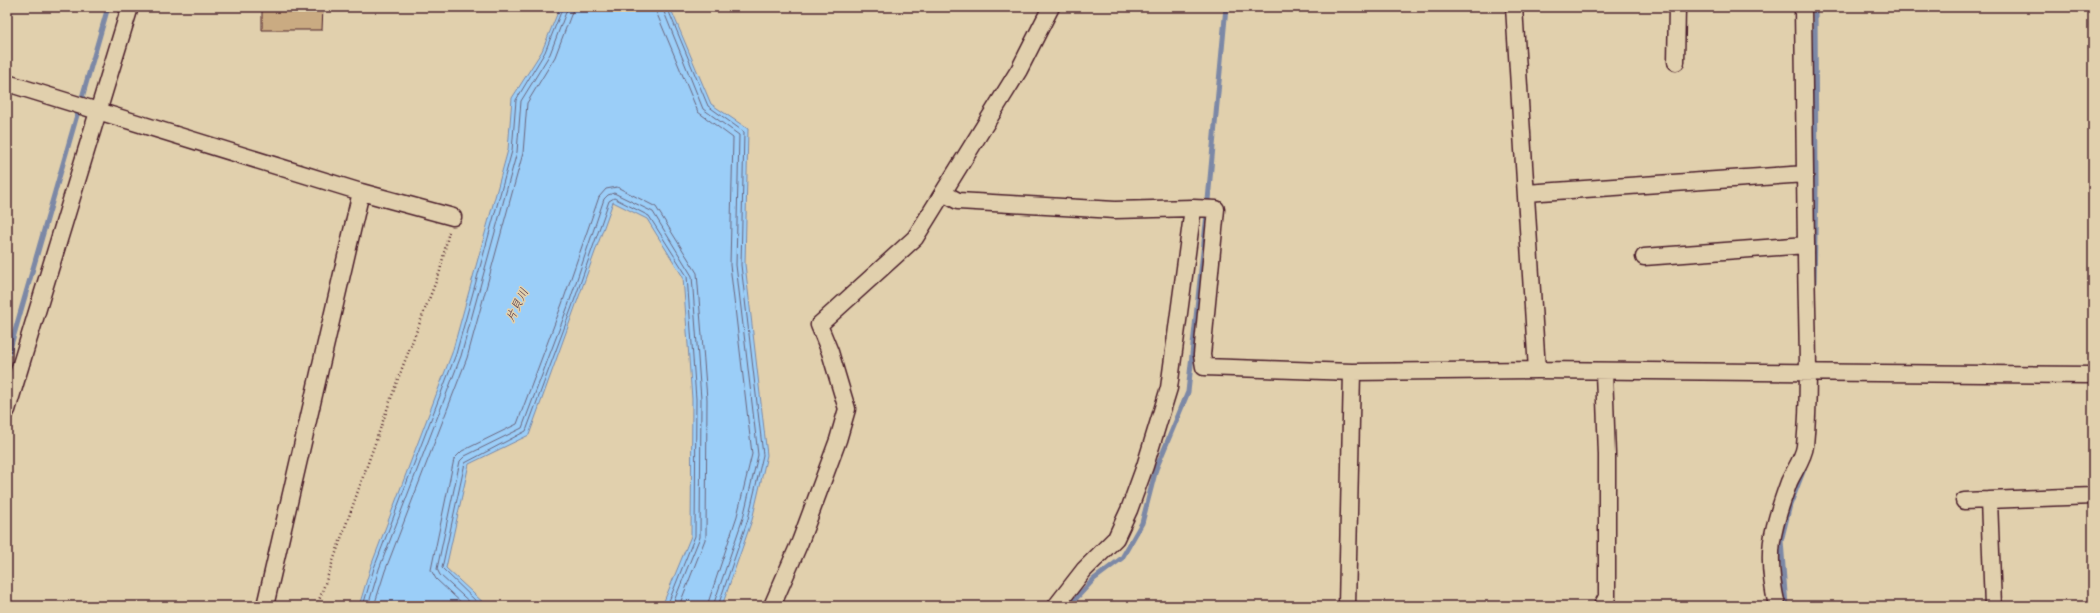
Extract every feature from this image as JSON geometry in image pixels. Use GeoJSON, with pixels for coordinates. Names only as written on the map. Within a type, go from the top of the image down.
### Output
{"type":"FeatureCollection","features":[{"type":"Feature","properties":{"kind":"street"},"geometry":{"type":"LineString","coordinates":[[7,410],[130,7]]}},
{"type":"Feature","properties":{"kind":"street"},"geometry":{"type":"LineString","coordinates":[[772,606],[802,534],[838,440],[847,409],[830,352],[819,325],[915,238],[1019,70],[1051,7]]}},
{"type":"Feature","properties":{"kind":"street"},"geometry":{"type":"LineString","coordinates":[[1514,7],[1537,370]]}},
{"type":"Feature","properties":{"kind":"street"},"geometry":{"type":"LineString","coordinates":[[1676,62],[1677,7]]}},
{"type":"Feature","properties":{"kind":"street"},"geometry":{"type":"LineString","coordinates":[[1777,606],[1770,566],[1772,532],[1794,471],[1805,448],[1807,372],[1803,7]]}},
{"type":"Feature","properties":{"kind":"street"},"geometry":{"type":"LineString","coordinates":[[7,83],[361,192],[453,217]]}},
{"type":"Feature","properties":{"kind":"street"},"geometry":{"type":"LineString","coordinates":[[1526,193],[1805,174]]}},
{"type":"Feature","properties":{"kind":"street"},"geometry":{"type":"LineString","coordinates":[[265,606],[361,192]]}},
{"type":"Feature","properties":{"kind":"street"},"geometry":{"type":"LineString","coordinates":[[943,193],[958,201],[1115,210],[1193,208],[1216,209],[1202,355],[1204,367],[1352,372],[1537,370],[1604,372],[1807,372],[2093,375]]}},
{"type":"Feature","properties":{"kind":"street"},"geometry":{"type":"LineString","coordinates":[[1056,606],[1084,570],[1116,538],[1129,510],[1145,466],[1169,388],[1193,208]]}},
{"type":"Feature","properties":{"kind":"street"},"geometry":{"type":"LineString","coordinates":[[1644,257],[1806,245]]}},
{"type":"Feature","properties":{"kind":"street"},"geometry":{"type":"LineString","coordinates":[[1347,606],[1352,372]]}},
{"type":"Feature","properties":{"kind":"street"},"geometry":{"type":"LineString","coordinates":[[1602,606],[1607,596],[1607,455],[1604,372]]}},
{"type":"Feature","properties":{"kind":"street"},"geometry":{"type":"LineString","coordinates":[[1964,501],[2093,496]]}},
{"type":"Feature","properties":{"kind":"street"},"geometry":{"type":"LineString","coordinates":[[1988,500],[1993,606]]}},
{"type":"Feature","properties":{"kind":"path"},"geometry":{"type":"LineString","coordinates":[[317,606],[399,376],[440,271],[453,217]]}},
{"type":"Feature","properties":{"kind":"water","name":"片貝川"},"geometry":{"type":"Polygon","coordinates":[[[560,7],[670,7],[711,104],[748,129],[745,264],[767,455],[752,520],[722,606],[662,606],[691,536],[692,399],[683,277],[647,219],[613,202],[529,435],[469,464],[446,568],[487,606],[359,606],[371,566],[452,353],[508,150],[512,98],[542,51],[560,7]]]}},
{"type":"Feature","properties":{"kind":"building"},"geometry":{"type":"Polygon","coordinates":[[[262,7],[323,7],[322,30],[262,30],[262,7]]]}},
{"type":"Feature","properties":{"kind":"waterway"},"geometry":{"type":"LineString","coordinates":[[7,359],[108,7]]}},
{"type":"Feature","properties":{"kind":"waterway"},"geometry":{"type":"LineString","coordinates":[[1208,200],[1226,7]]}},
{"type":"Feature","properties":{"kind":"waterway"},"geometry":{"type":"LineString","coordinates":[[1814,284],[1816,187],[1815,7]]}},
{"type":"Feature","properties":{"kind":"waterway"},"geometry":{"type":"LineString","coordinates":[[1069,606],[1094,579],[1122,558],[1142,523],[1156,469],[1188,392],[1207,214]]}},
{"type":"Feature","properties":{"kind":"waterway"},"geometry":{"type":"LineString","coordinates":[[1786,606],[1781,541],[1790,505],[1804,469]]}}]}
